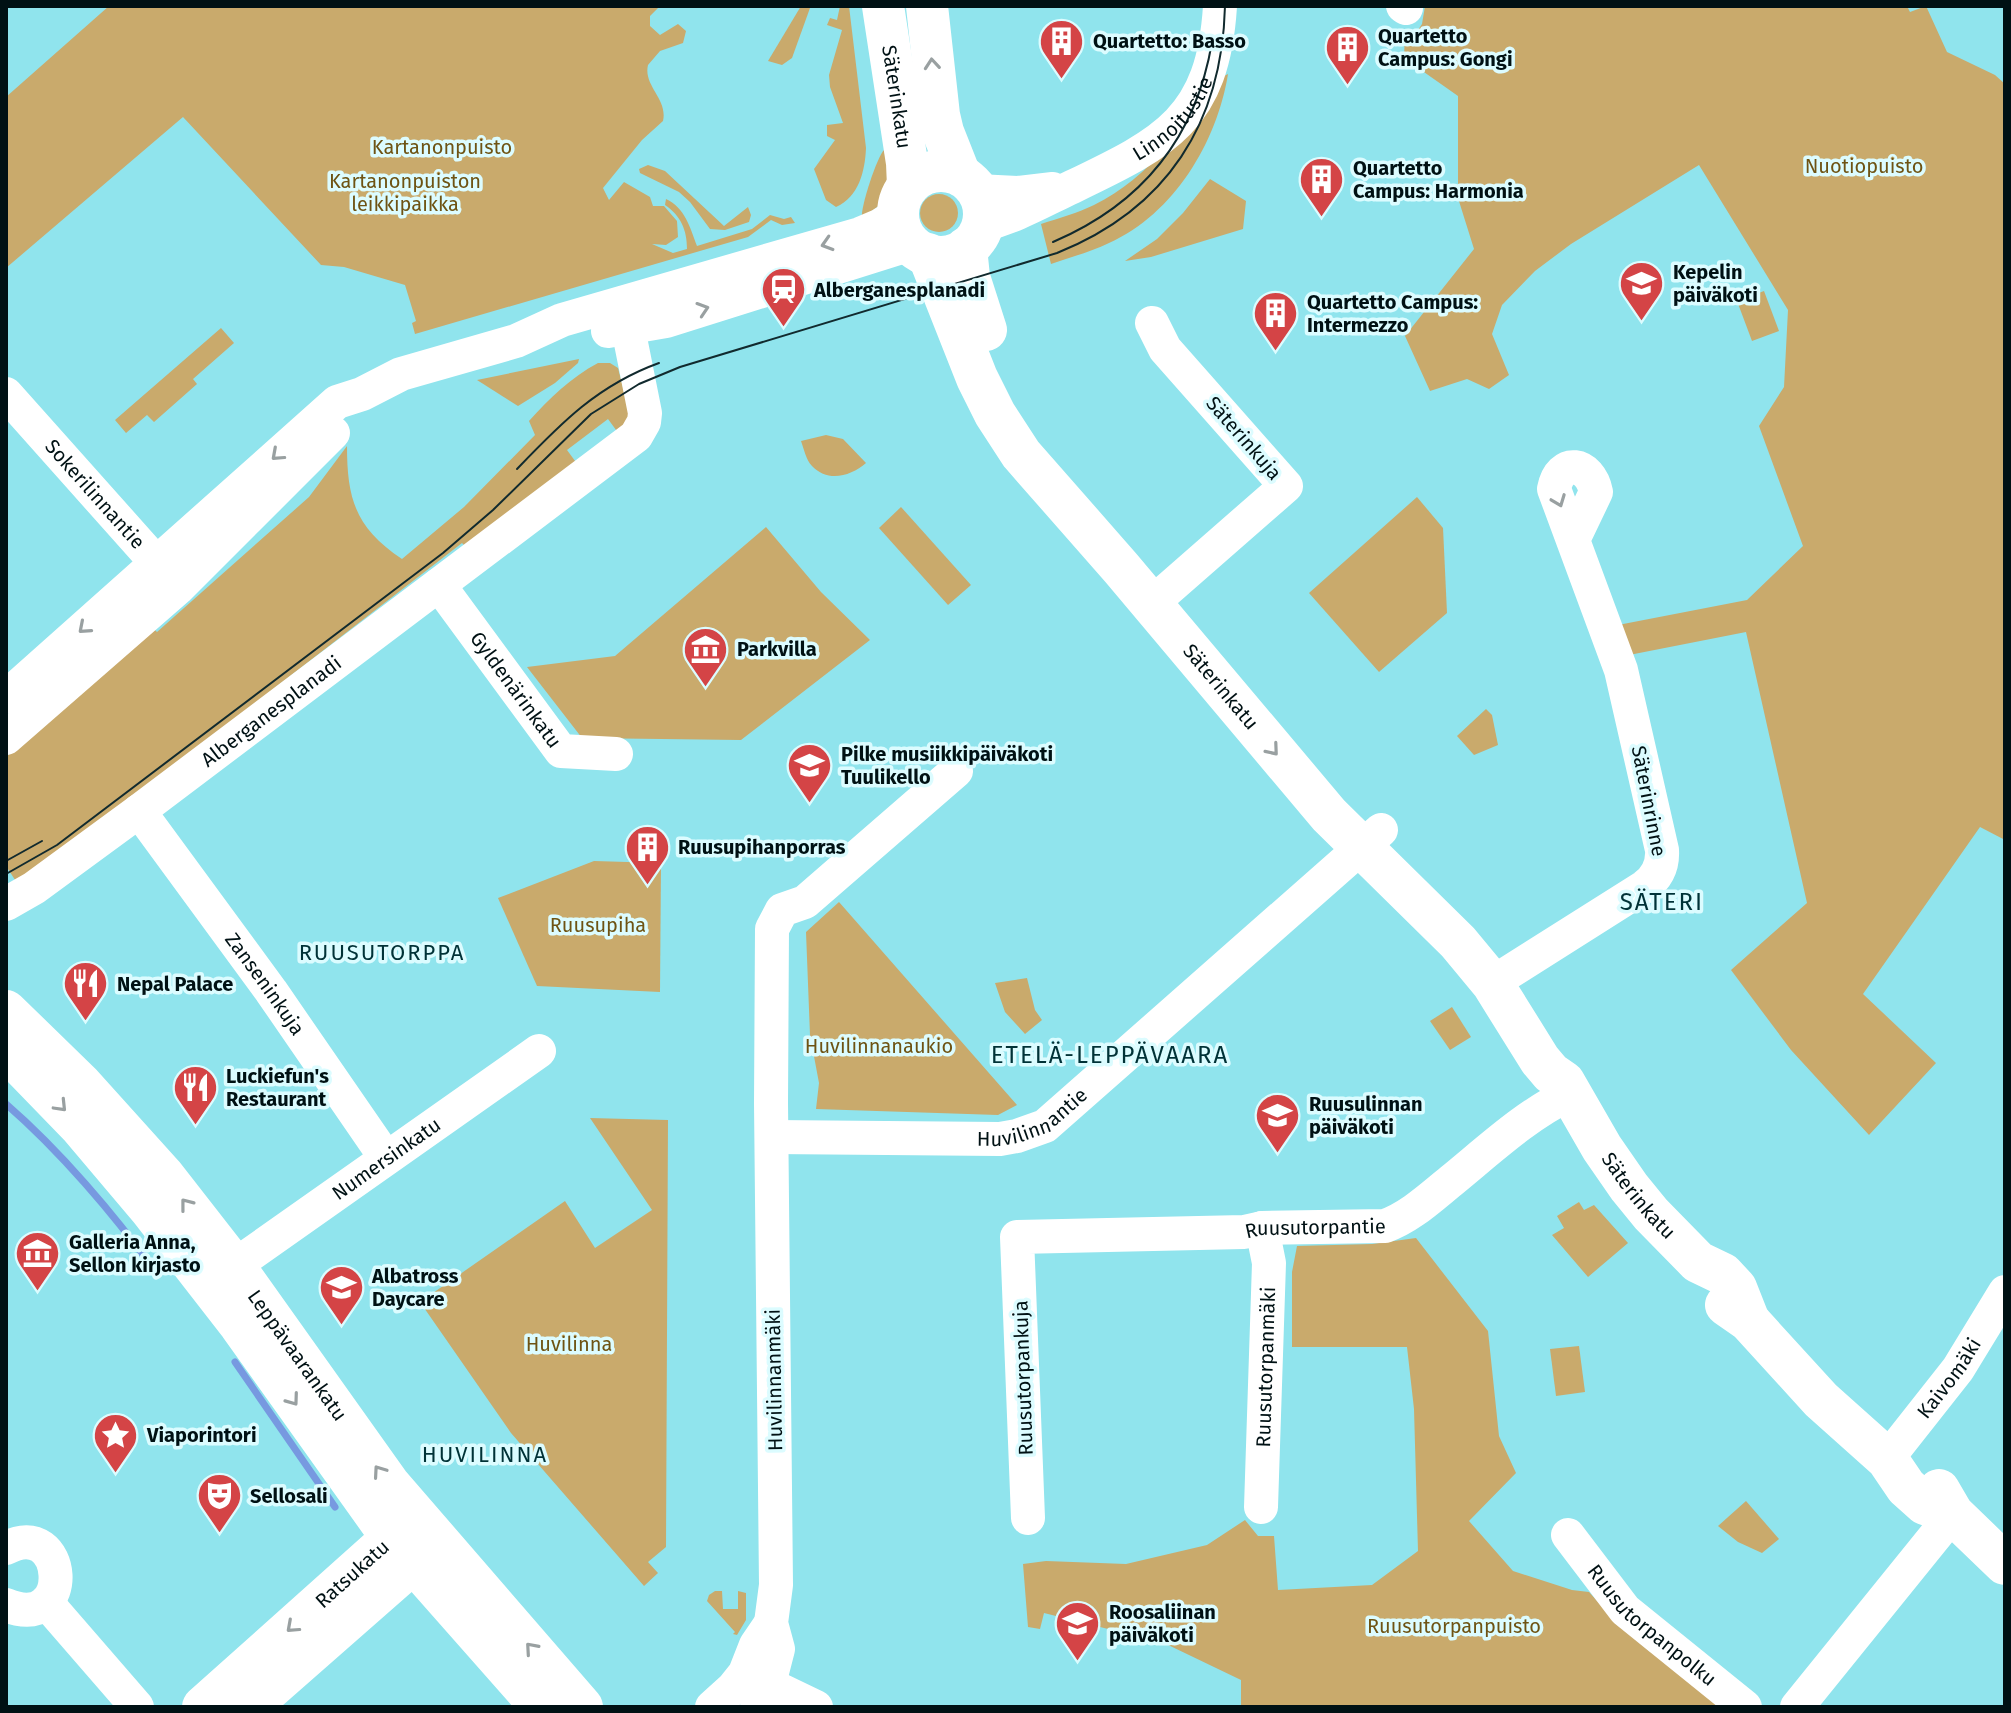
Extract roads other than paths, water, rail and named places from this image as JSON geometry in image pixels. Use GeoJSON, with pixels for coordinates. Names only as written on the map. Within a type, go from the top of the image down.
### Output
{"type":"FeatureCollection","features":[{"type":"Feature","properties":{"kind":"main road","name":"Säterinkatu"},"geometry":{"type":"LineString","coordinates":[[883,6],[907,163],[941,217]]}},
{"type":"Feature","properties":{"kind":"main road","name":"Säterinkatu"},"geometry":{"type":"LineString","coordinates":[[927,6],[933,81],[943,132],[941,217],[977,378],[995,414],[1021,454],[1121,568],[1159,597],[1329,815],[1372,839],[1458,942],[1503,977],[1540,1060],[1567,1088],[1629,1187],[1698,1262],[1708,1288],[1721,1302],[1749,1321],[1821,1400],[1887,1459],[1918,1472],[1938,1489],[1953,1514],[2005,1564]]}},
{"type":"Feature","properties":{"kind":"main road","name":"Leppävaarankatu"},"geometry":{"type":"LineString","coordinates":[[6,1011],[81,1084],[163,1175],[216,1277]]}},
{"type":"Feature","properties":{"kind":"main road","name":"Leppävaarankatu"},"geometry":{"type":"LineString","coordinates":[[6,1050],[79,1125],[216,1277],[389,1484],[411,1544],[541,1707]]}},
{"type":"Feature","properties":{"kind":"main road","name":"Leppävaarankatu"},"geometry":{"type":"LineString","coordinates":[[411,1544],[582,1707]]}},
{"type":"Feature","properties":{"kind":"main road","name":"Ratsukatu"},"geometry":{"type":"LineString","coordinates":[[203,1707],[411,1544]]}},
{"type":"Feature","properties":{"kind":"main road","name":"Ratsukatu"},"geometry":{"type":"LineString","coordinates":[[249,1707],[411,1544]]}},
{"type":"Feature","properties":{"kind":"street","name":"Linnoitustie"},"geometry":{"type":"LineString","coordinates":[[941,217],[1025,212],[1151,147],[1177,124],[1198,95],[1214,55],[1220,6]]}},
{"type":"Feature","properties":{"kind":"street"},"geometry":{"type":"LineString","coordinates":[[6,738],[337,402],[362,394],[401,374],[516,341],[568,339],[625,315],[879,226],[941,217]]}},
{"type":"Feature","properties":{"kind":"street","name":"Alberganesplanadi"},"geometry":{"type":"LineString","coordinates":[[6,904],[34,888],[139,811],[636,436],[645,413],[625,315]]}},
{"type":"Feature","properties":{"kind":"street","name":"Säterinkuja"},"geometry":{"type":"LineString","coordinates":[[1152,323],[1165,349],[1286,486],[1159,597]]}},
{"type":"Feature","properties":{"kind":"street","name":"Sokerilinnantie"},"geometry":{"type":"LineString","coordinates":[[8,395],[167,575]]}},
{"type":"Feature","properties":{"kind":"street","name":"Säterinrinne"},"geometry":{"type":"LineString","coordinates":[[1503,977],[1648,884],[1657,874],[1663,857],[1621,670],[1574,538]]}},
{"type":"Feature","properties":{"kind":"street"},"geometry":{"type":"LineString","coordinates":[[6,697],[167,575]]}},
{"type":"Feature","properties":{"kind":"street","name":"Gyldenärinkatu"},"geometry":{"type":"LineString","coordinates":[[439,585],[561,751],[616,754]]}},
{"type":"Feature","properties":{"kind":"street"},"geometry":{"type":"LineString","coordinates":[[772,1137],[772,929],[782,910],[805,902],[956,771]]}},
{"type":"Feature","properties":{"kind":"street","name":"Zanseninkuja"},"geometry":{"type":"LineString","coordinates":[[139,811],[271,991],[386,1158]]}},
{"type":"Feature","properties":{"kind":"street","name":"Huvilinnantie"},"geometry":{"type":"LineString","coordinates":[[772,1137],[1000,1139],[1045,1126],[1372,839]]}},
{"type":"Feature","properties":{"kind":"street","name":"Numersinkatu"},"geometry":{"type":"LineString","coordinates":[[216,1277],[539,1051]]}},
{"type":"Feature","properties":{"kind":"street","name":"Ruusutorpantie"},"geometry":{"type":"LineString","coordinates":[[1017,1237],[1385,1226],[1423,1204],[1567,1088]]}},
{"type":"Feature","properties":{"kind":"street","name":"Huvilinnanmäki"},"geometry":{"type":"LineString","coordinates":[[712,1707],[733,1688],[757,1688],[756,1645],[771,1623],[776,1585],[772,1137]]}},
{"type":"Feature","properties":{"kind":"street","name":"Ruusutorpanmäki"},"geometry":{"type":"LineString","coordinates":[[1261,1507],[1269,1263],[1262,1228]]}},
{"type":"Feature","properties":{"kind":"street","name":"Ruusutorpankuja"},"geometry":{"type":"LineString","coordinates":[[1017,1237],[1028,1518]]}},
{"type":"Feature","properties":{"kind":"street","name":"Kaivomäki"},"geometry":{"type":"LineString","coordinates":[[1887,1459],[1958,1369],[2005,1292]]}},
{"type":"Feature","properties":{"kind":"street"},"geometry":{"type":"LineString","coordinates":[[1797,1707],[1953,1514]]}},
{"type":"Feature","properties":{"kind":"street","name":"Ruusutorpanpolku"},"geometry":{"type":"LineString","coordinates":[[1568,1535],[1625,1610],[1745,1707]]}},
{"type":"Feature","properties":{"kind":"street"},"geometry":{"type":"LineString","coordinates":[[6,1548],[25,1542],[36,1545],[46,1551],[57,1570],[57,1582],[46,1602],[27,1610],[6,1605]]}},
{"type":"Feature","properties":{"kind":"street"},"geometry":{"type":"LineString","coordinates":[[46,1602],[137,1707]]}},
{"type":"Feature","properties":{"kind":"street"},"geometry":{"type":"LineString","coordinates":[[757,1688],[816,1707]]}},
{"type":"Feature","properties":{"kind":"waterway"},"geometry":{"type":"LineString","coordinates":[[6,1104],[85,1183],[155,1271]]}},
{"type":"Feature","properties":{"kind":"waterway"},"geometry":{"type":"LineString","coordinates":[[235,1362],[335,1507]]}},
{"type":"Feature","properties":{"kind":"tram line"},"geometry":{"type":"LineString","coordinates":[[6,874],[57,845],[443,553],[493,510],[591,414],[639,384],[680,367],[1057,253],[1096,235],[1129,212],[1158,186],[1181,157],[1200,124],[1213,88],[1225,6]]}},
{"type":"Feature","properties":{"kind":"tram line"},"geometry":{"type":"LineString","coordinates":[[1053,242],[1113,208],[1160,163],[1193,108],[1212,42]]}},
{"type":"Feature","properties":{"kind":"tram line"},"geometry":{"type":"LineString","coordinates":[[517,469],[565,421],[599,394],[659,363]]}},
{"type":"Feature","properties":{"kind":"tram line"},"geometry":{"type":"LineString","coordinates":[[6,861],[42,841]]}},
{"type":"Feature","properties":{"kind":"place","name":"Quartetto: Basso"},"geometry":{"type":"Point","coordinates":[1062,80]}},
{"type":"Feature","properties":{"kind":"place","name":"Quartetto Campus: Gongi"},"geometry":{"type":"Point","coordinates":[1347,87]}},
{"type":"Feature","properties":{"kind":"place","name":"Quartetto Campus: Harmonia"},"geometry":{"type":"Point","coordinates":[1322,219]}},
{"type":"Feature","properties":{"kind":"place","name":"Kepelin päiväkoti"},"geometry":{"type":"Point","coordinates":[1642,322]}},
{"type":"Feature","properties":{"kind":"place","name":"Alberganesplanadi"},"geometry":{"type":"Point","coordinates":[783,329]}},
{"type":"Feature","properties":{"kind":"place","name":"Quartetto Campus: Intermezzo"},"geometry":{"type":"Point","coordinates":[1276,352]}},
{"type":"Feature","properties":{"kind":"place","name":"Parkvilla"},"geometry":{"type":"Point","coordinates":[706,688]}},
{"type":"Feature","properties":{"kind":"place","name":"Pilke musiikkipäiväkoti Tuulikello"},"geometry":{"type":"Point","coordinates":[810,804]}},
{"type":"Feature","properties":{"kind":"place","name":"Ruusupihanporras"},"geometry":{"type":"Point","coordinates":[647,886]}},
{"type":"Feature","properties":{"kind":"place","name":"Nepal Palace"},"geometry":{"type":"Point","coordinates":[86,1023]}},
{"type":"Feature","properties":{"kind":"place","name":"Luckiefun's Restaurant"},"geometry":{"type":"Point","coordinates":[195,1127]}},
{"type":"Feature","properties":{"kind":"place","name":"Ruusulinnan päiväkoti"},"geometry":{"type":"Point","coordinates":[1278,1154]}},
{"type":"Feature","properties":{"kind":"place","name":"Galleria Anna, Sellon kirjasto"},"geometry":{"type":"Point","coordinates":[38,1293]}},
{"type":"Feature","properties":{"kind":"place","name":"Albatross Daycare"},"geometry":{"type":"Point","coordinates":[341,1327]}},
{"type":"Feature","properties":{"kind":"place","name":"Viaporintori"},"geometry":{"type":"Point","coordinates":[116,1474]}},
{"type":"Feature","properties":{"kind":"place","name":"Sellosali"},"geometry":{"type":"Point","coordinates":[219,1535]}},
{"type":"Feature","properties":{"kind":"place","name":"Roosaliinan päiväkoti"},"geometry":{"type":"Point","coordinates":[1078,1662]}},
{"type":"Feature","properties":{"kind":"district","name":"SÄTERI"},"geometry":{"type":"Point","coordinates":[1662,902]}},
{"type":"Feature","properties":{"kind":"district","name":"RUUSUTORPPA"},"geometry":{"type":"Point","coordinates":[382,952]}},
{"type":"Feature","properties":{"kind":"district","name":"ETELÄ-LEPPÄVAARA"},"geometry":{"type":"Point","coordinates":[1110,1055]}},
{"type":"Feature","properties":{"kind":"district","name":"HUVILINNA"},"geometry":{"type":"Point","coordinates":[485,1454]}},
{"type":"Feature","properties":{"kind":"park label","name":"Kartanonpuisto"},"geometry":{"type":"Point","coordinates":[442,147]}},
{"type":"Feature","properties":{"kind":"park label","name":"Nuotiopuisto"},"geometry":{"type":"Point","coordinates":[1864,166]}},
{"type":"Feature","properties":{"kind":"park label","name":"Kartanonpuiston leikkipaikka"},"geometry":{"type":"Point","coordinates":[405,192]}},
{"type":"Feature","properties":{"kind":"park label","name":"Ruusupiha"},"geometry":{"type":"Point","coordinates":[598,925]}},
{"type":"Feature","properties":{"kind":"park label","name":"Huvilinnanaukio"},"geometry":{"type":"Point","coordinates":[879,1046]}},
{"type":"Feature","properties":{"kind":"park label","name":"Huvilinna"},"geometry":{"type":"Point","coordinates":[569,1344]}},
{"type":"Feature","properties":{"kind":"park label","name":"Ruusutorpanpuisto"},"geometry":{"type":"Point","coordinates":[1454,1626]}}]}
